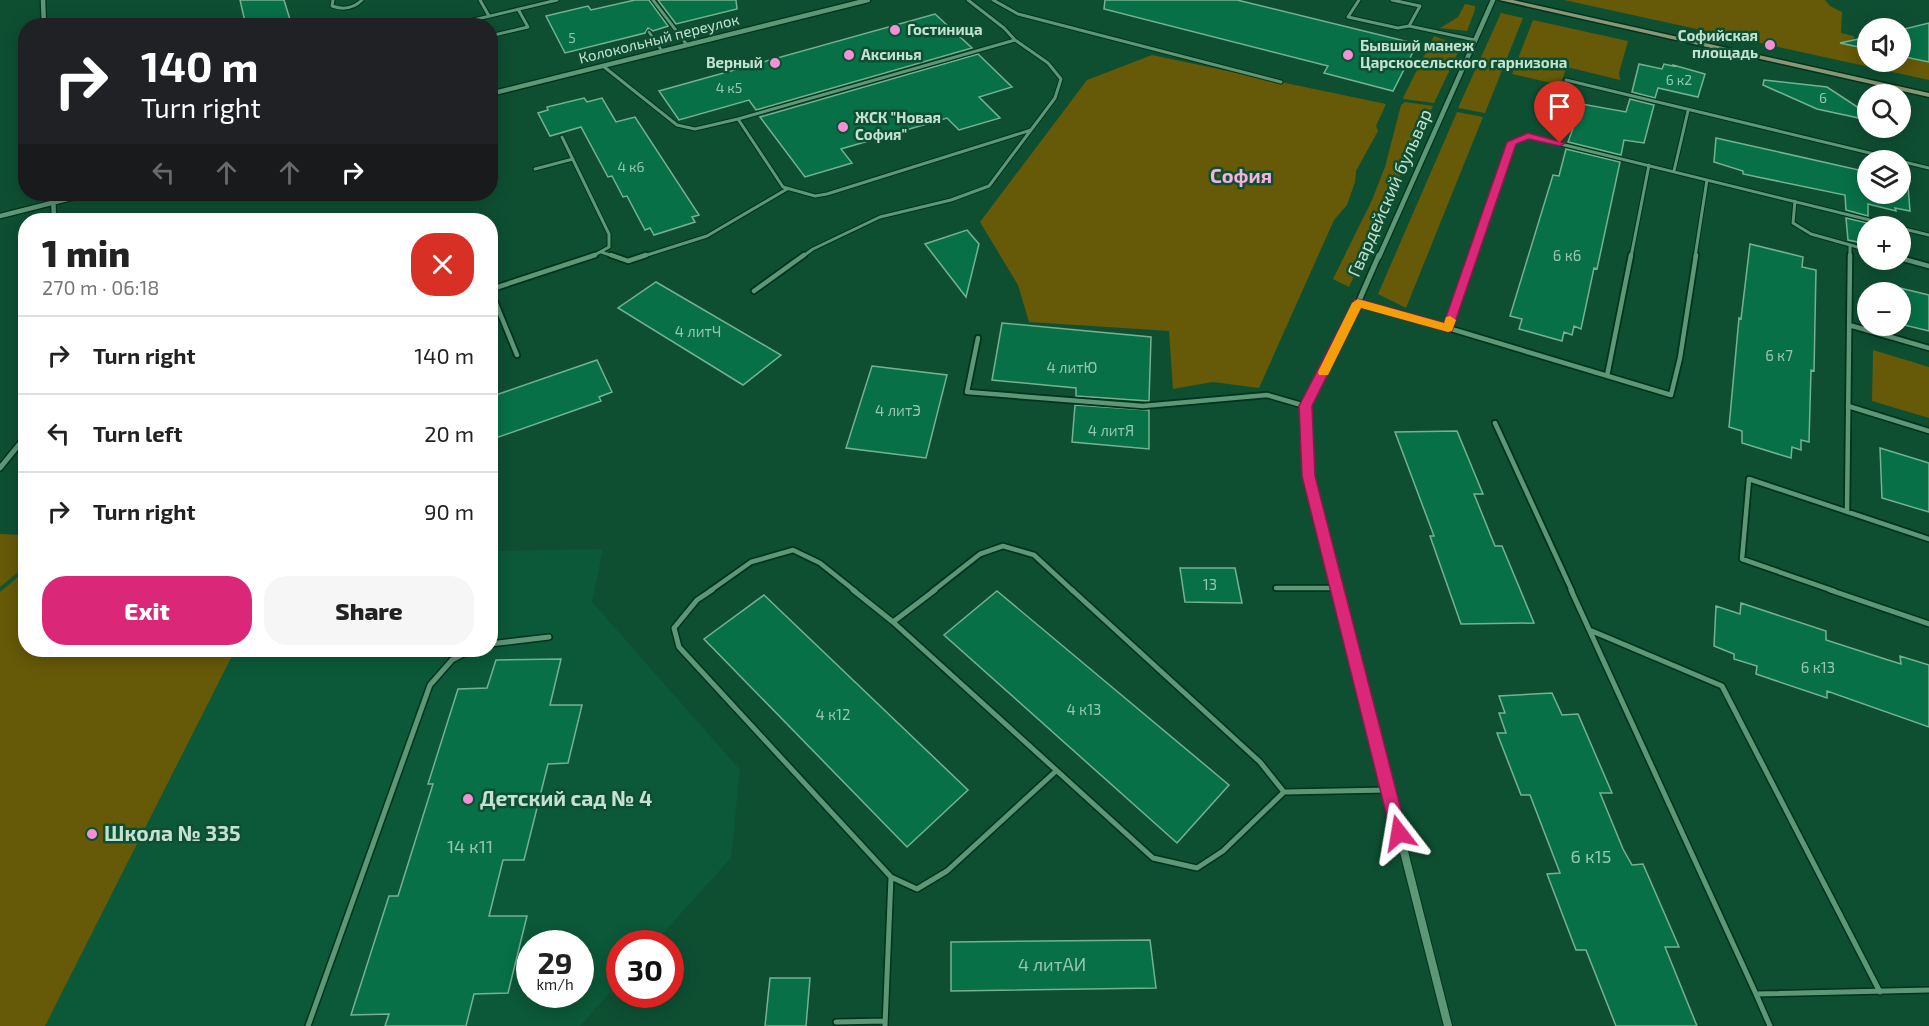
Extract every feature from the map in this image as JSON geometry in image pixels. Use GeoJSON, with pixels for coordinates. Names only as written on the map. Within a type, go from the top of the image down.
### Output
{"type":"FeatureCollection","features":[{"type":"Feature","properties":{"kind":"street"},"geometry":{"type":"LineString","coordinates":[[43,0],[44,18]]}},
{"type":"Feature","properties":{"kind":"street","name":"Колокольный переулок"},"geometry":{"type":"LineString","coordinates":[[498,92],[868,0]]}},
{"type":"Feature","properties":{"kind":"street","name":"Гвардейский бульвар"},"geometry":{"type":"LineString","coordinates":[[1305,406],[1358,303],[1493,0]]}},
{"type":"Feature","properties":{"kind":"street"},"geometry":{"type":"LineString","coordinates":[[1503,0],[1929,95]]}},
{"type":"Feature","properties":{"kind":"street"},"geometry":{"type":"LineString","coordinates":[[0,216],[57,201]]}},
{"type":"Feature","properties":{"kind":"street"},"geometry":{"type":"LineString","coordinates":[[53,202],[54,213]]}},
{"type":"Feature","properties":{"kind":"street"},"geometry":{"type":"LineString","coordinates":[[1305,406],[1309,476],[1448,1026]]}},
{"type":"Feature","properties":{"kind":"street"},"geometry":{"type":"LineString","coordinates":[[0,468],[18,446]]}},
{"type":"Feature","properties":{"kind":"lane"},"geometry":{"type":"LineString","coordinates":[[333,0],[331,4],[334,8],[349,8],[362,0]]}},
{"type":"Feature","properties":{"kind":"lane"},"geometry":{"type":"LineString","coordinates":[[480,0],[489,16]]}},
{"type":"Feature","properties":{"kind":"lane"},"geometry":{"type":"LineString","coordinates":[[481,18],[557,0]]}},
{"type":"Feature","properties":{"kind":"lane"},"geometry":{"type":"LineString","coordinates":[[653,0],[687,45]]}},
{"type":"Feature","properties":{"kind":"lane"},"geometry":{"type":"LineString","coordinates":[[754,291],[813,249],[880,217],[951,200],[989,186],[1039,122],[1061,88],[1062,80],[1033,51],[1015,40],[1004,28],[968,0]]}},
{"type":"Feature","properties":{"kind":"lane"},"geometry":{"type":"LineString","coordinates":[[993,0],[1018,14],[1281,82]]}},
{"type":"Feature","properties":{"kind":"lane"},"geometry":{"type":"LineString","coordinates":[[1359,0],[1348,17],[1398,28],[1409,26],[1475,40]]}},
{"type":"Feature","properties":{"kind":"lane"},"geometry":{"type":"LineString","coordinates":[[1392,0],[1420,6],[1409,26]]}},
{"type":"Feature","properties":{"kind":"lane"},"geometry":{"type":"LineString","coordinates":[[349,8],[351,15]]}},
{"type":"Feature","properties":{"kind":"lane"},"geometry":{"type":"LineString","coordinates":[[498,34],[528,27],[518,9]]}},
{"type":"Feature","properties":{"kind":"lane"},"geometry":{"type":"LineString","coordinates":[[649,32],[662,51]]}},
{"type":"Feature","properties":{"kind":"lane"},"geometry":{"type":"LineString","coordinates":[[603,66],[677,125],[695,129],[738,119],[1015,40]]}},
{"type":"Feature","properties":{"kind":"lane"},"geometry":{"type":"LineString","coordinates":[[1566,80],[1857,151]]}},
{"type":"Feature","properties":{"kind":"lane"},"geometry":{"type":"LineString","coordinates":[[1674,171],[1688,111]]}},
{"type":"Feature","properties":{"kind":"lane"},"geometry":{"type":"LineString","coordinates":[[738,119],[783,187],[815,196],[828,194],[1031,130]]}},
{"type":"Feature","properties":{"kind":"lane"},"geometry":{"type":"LineString","coordinates":[[1448,328],[1512,142],[1528,136],[1857,217]]}},
{"type":"Feature","properties":{"kind":"lane"},"geometry":{"type":"LineString","coordinates":[[498,287],[601,252],[609,247],[609,234],[562,137]]}},
{"type":"Feature","properties":{"kind":"lane"},"geometry":{"type":"LineString","coordinates":[[535,169],[573,159]]}},
{"type":"Feature","properties":{"kind":"lane"},"geometry":{"type":"LineString","coordinates":[[1911,164],[1929,168]]}},
{"type":"Feature","properties":{"kind":"lane"},"geometry":{"type":"LineString","coordinates":[[1607,376],[1649,165]]}},
{"type":"Feature","properties":{"kind":"lane"},"geometry":{"type":"LineString","coordinates":[[1358,303],[1671,395],[1680,358],[1707,180]]}},
{"type":"Feature","properties":{"kind":"lane"},"geometry":{"type":"LineString","coordinates":[[601,252],[628,261],[707,236],[787,189]]}},
{"type":"Feature","properties":{"kind":"lane"},"geometry":{"type":"LineString","coordinates":[[1794,201],[1793,224],[1811,234],[1857,247]]}},
{"type":"Feature","properties":{"kind":"lane"},"geometry":{"type":"LineString","coordinates":[[1911,231],[1929,235]]}},
{"type":"Feature","properties":{"kind":"lane"},"geometry":{"type":"LineString","coordinates":[[1846,512],[1850,245]]}},
{"type":"Feature","properties":{"kind":"lane"},"geometry":{"type":"LineString","coordinates":[[1911,261],[1929,266]]}},
{"type":"Feature","properties":{"kind":"lane"},"geometry":{"type":"LineString","coordinates":[[498,307],[517,355]]}},
{"type":"Feature","properties":{"kind":"lane"},"geometry":{"type":"LineString","coordinates":[[1849,325],[1929,348]]}},
{"type":"Feature","properties":{"kind":"lane"},"geometry":{"type":"LineString","coordinates":[[978,338],[967,392],[1143,406],[1267,395],[1305,406]]}},
{"type":"Feature","properties":{"kind":"lane"},"geometry":{"type":"LineString","coordinates":[[1848,406],[1929,431]]}},
{"type":"Feature","properties":{"kind":"lane"},"geometry":{"type":"LineString","coordinates":[[1495,423],[1592,631],[1770,1026]]}},
{"type":"Feature","properties":{"kind":"lane"},"geometry":{"type":"LineString","coordinates":[[1929,539],[1749,479],[1742,559],[1929,624]]}},
{"type":"Feature","properties":{"kind":"lane"},"geometry":{"type":"LineString","coordinates":[[893,622],[980,554],[1003,546],[1034,555],[1260,762],[1284,792]]}},
{"type":"Feature","properties":{"kind":"lane"},"geometry":{"type":"LineString","coordinates":[[1056,771],[947,871],[917,889],[891,877],[679,647],[674,628],[697,600],[751,562],[793,550],[820,563],[893,622],[1153,858],[1197,868],[1223,851],[1284,792],[1388,790]]}},
{"type":"Feature","properties":{"kind":"lane"},"geometry":{"type":"LineString","coordinates":[[1276,588],[1337,588]]}},
{"type":"Feature","properties":{"kind":"lane"},"geometry":{"type":"LineString","coordinates":[[1592,631],[1722,686],[1880,992]]}},
{"type":"Feature","properties":{"kind":"lane"},"geometry":{"type":"LineString","coordinates":[[498,643],[549,637]]}},
{"type":"Feature","properties":{"kind":"lane"},"geometry":{"type":"LineString","coordinates":[[308,1026],[430,685],[452,660],[458,657]]}},
{"type":"Feature","properties":{"kind":"lane"},"geometry":{"type":"LineString","coordinates":[[836,1022],[885,1024],[891,877]]}},
{"type":"Feature","properties":{"kind":"lane"},"geometry":{"type":"LineString","coordinates":[[1756,994],[1929,990]]}},
{"type":"Feature","properties":{"kind":"shaded area"},"geometry":{"type":"Polygon","coordinates":[[[1564,0],[1825,0],[1830,6],[1842,12],[1841,33],[1854,36],[1857,64],[1564,0]]]}},
{"type":"Feature","properties":{"kind":"shaded area"},"geometry":{"type":"Polygon","coordinates":[[[1465,4],[1475,6],[1467,31],[1440,28],[1458,17],[1465,4]]]}},
{"type":"Feature","properties":{"kind":"shaded area"},"geometry":{"type":"Polygon","coordinates":[[[1501,13],[1523,18],[1485,113],[1458,108],[1501,13]]]}},
{"type":"Feature","properties":{"kind":"shaded area"},"geometry":{"type":"Polygon","coordinates":[[[1533,20],[1628,41],[1619,73],[1620,80],[1567,67],[1560,85],[1512,74],[1533,20]]]}},
{"type":"Feature","properties":{"kind":"shaded area"},"geometry":{"type":"Polygon","coordinates":[[[1434,36],[1461,46],[1434,103],[1404,99],[1403,98],[1434,36]]]}},
{"type":"Feature","properties":{"kind":"shaded area"},"geometry":{"type":"Polygon","coordinates":[[[1152,55],[1386,104],[1376,126],[1378,131],[1356,171],[1355,182],[1347,205],[1334,220],[1259,388],[1213,382],[1173,389],[1169,331],[1029,322],[1018,285],[980,222],[1087,80],[1152,55]]]}},
{"type":"Feature","properties":{"kind":"shaded area"},"geometry":{"type":"Polygon","coordinates":[[[1911,58],[1929,62],[1929,80],[1892,72],[1911,72],[1911,58]]]}},
{"type":"Feature","properties":{"kind":"shaded area"},"geometry":{"type":"Polygon","coordinates":[[[1405,102],[1433,106],[1349,287],[1333,279],[1372,200],[1385,167],[1401,105],[1405,102]]]}},
{"type":"Feature","properties":{"kind":"shaded area"},"geometry":{"type":"Polygon","coordinates":[[[1457,112],[1483,117],[1406,308],[1378,294],[1457,112]]]}},
{"type":"Feature","properties":{"kind":"shaded area"},"geometry":{"type":"Polygon","coordinates":[[[1873,350],[1929,367],[1929,418],[1872,401],[1873,350]]]}},
{"type":"Feature","properties":{"kind":"shaded area"},"geometry":{"type":"Polygon","coordinates":[[[0,534],[18,535],[18,572],[0,587],[0,534]]]}},
{"type":"Feature","properties":{"kind":"shaded area","name":"Детский сад № 4"},"geometry":{"type":"Polygon","coordinates":[[[603,549],[592,602],[740,770],[731,858],[666,930],[606,930],[606,997],[580,1026],[0,1026],[0,587],[18,572],[18,657],[498,657],[498,551],[603,549]]]}},
{"type":"Feature","properties":{"kind":"shaded area","name":"Школа № 335"},"geometry":{"type":"Polygon","coordinates":[[[18,577],[18,657],[231,657],[45,1026],[0,1026],[0,592],[18,577]]]}},
{"type":"Feature","properties":{"kind":"building"},"geometry":{"type":"Polygon","coordinates":[[[240,0],[284,0],[290,18],[244,18],[240,0]]]}},
{"type":"Feature","properties":{"kind":"building"},"geometry":{"type":"Polygon","coordinates":[[[635,0],[649,0],[668,26],[653,31],[648,28],[645,33],[565,53],[546,16],[588,6],[591,10],[635,0]]]}},
{"type":"Feature","properties":{"kind":"building"},"geometry":{"type":"Polygon","coordinates":[[[658,0],[736,0],[737,9],[676,24],[658,0]]]}},
{"type":"Feature","properties":{"kind":"building","name":"Бывший манеж Царскосельского гарнизона"},"geometry":{"type":"Polygon","coordinates":[[[1105,0],[1237,0],[1417,44],[1393,91],[1324,73],[1328,66],[1104,9],[1105,0]]]}},
{"type":"Feature","properties":{"kind":"building"},"geometry":{"type":"Polygon","coordinates":[[[935,14],[972,48],[756,110],[749,100],[679,120],[659,91],[935,14]]]}},
{"type":"Feature","properties":{"kind":"building"},"geometry":{"type":"Polygon","coordinates":[[[1929,23],[1929,62],[1911,58],[1911,27],[1929,23]]]}},
{"type":"Feature","properties":{"kind":"building"},"geometry":{"type":"Polygon","coordinates":[[[1857,39],[1857,47],[1840,43],[1857,39]]]}},
{"type":"Feature","properties":{"kind":"building","name":"ЖСК \"Новая София\""},"geometry":{"type":"Polygon","coordinates":[[[978,54],[1012,87],[979,97],[1000,118],[959,130],[947,118],[841,149],[852,163],[805,177],[760,117],[978,54]]]}},
{"type":"Feature","properties":{"kind":"building"},"geometry":{"type":"Polygon","coordinates":[[[1639,64],[1662,69],[1664,64],[1673,65],[1705,74],[1698,97],[1658,88],[1655,98],[1632,92],[1639,64]]]}},
{"type":"Feature","properties":{"kind":"building"},"geometry":{"type":"Polygon","coordinates":[[[1764,80],[1827,87],[1857,107],[1857,118],[1817,109],[1763,85],[1764,80]]]}},
{"type":"Feature","properties":{"kind":"building"},"geometry":{"type":"Polygon","coordinates":[[[584,98],[587,102],[602,98],[616,122],[635,117],[699,215],[692,217],[695,222],[654,235],[650,228],[645,230],[627,196],[623,197],[612,176],[608,177],[581,127],[550,136],[538,113],[548,110],[547,107],[584,98]]]}},
{"type":"Feature","properties":{"kind":"building"},"geometry":{"type":"Polygon","coordinates":[[[1630,99],[1654,105],[1644,143],[1624,140],[1621,155],[1568,142],[1582,104],[1626,112],[1630,99]]]}},
{"type":"Feature","properties":{"kind":"building"},"geometry":{"type":"Polygon","coordinates":[[[1716,138],[1857,170],[1857,204],[1868,204],[1868,216],[1846,210],[1845,195],[1743,174],[1743,171],[1714,162],[1716,138]]]}},
{"type":"Feature","properties":{"kind":"building"},"geometry":{"type":"Polygon","coordinates":[[[1566,149],[1620,162],[1597,269],[1594,268],[1581,329],[1574,326],[1572,335],[1564,332],[1562,341],[1519,329],[1522,319],[1510,316],[1553,175],[1559,176],[1566,149]]]}},
{"type":"Feature","properties":{"kind":"building"},"geometry":{"type":"Polygon","coordinates":[[[1868,204],[1909,204],[1910,211],[1895,208],[1896,211],[1868,204]]]}},
{"type":"Feature","properties":{"kind":"building"},"geometry":{"type":"Polygon","coordinates":[[[1846,218],[1857,220],[1857,242],[1848,240],[1846,218]]]}},
{"type":"Feature","properties":{"kind":"building"},"geometry":{"type":"Polygon","coordinates":[[[967,230],[979,244],[966,297],[925,244],[967,230]]]}},
{"type":"Feature","properties":{"kind":"building"},"geometry":{"type":"Polygon","coordinates":[[[1750,244],[1803,257],[1802,267],[1816,270],[1814,371],[1811,370],[1809,442],[1801,440],[1801,450],[1792,447],[1791,458],[1742,443],[1742,431],[1729,427],[1739,318],[1741,319],[1750,244]]]}},
{"type":"Feature","properties":{"kind":"building"},"geometry":{"type":"Polygon","coordinates":[[[656,282],[781,355],[743,385],[618,308],[656,282]]]}},
{"type":"Feature","properties":{"kind":"building"},"geometry":{"type":"Polygon","coordinates":[[[1911,291],[1929,295],[1929,331],[1911,327],[1911,291]]]}},
{"type":"Feature","properties":{"kind":"building"},"geometry":{"type":"Polygon","coordinates":[[[1002,323],[1151,337],[1149,401],[1076,396],[1076,388],[992,380],[1002,323]]]}},
{"type":"Feature","properties":{"kind":"building"},"geometry":{"type":"Polygon","coordinates":[[[597,360],[612,392],[599,397],[601,401],[498,437],[498,394],[597,360]]]}},
{"type":"Feature","properties":{"kind":"building"},"geometry":{"type":"Polygon","coordinates":[[[872,366],[947,375],[926,458],[846,448],[872,366]]]}},
{"type":"Feature","properties":{"kind":"building"},"geometry":{"type":"Polygon","coordinates":[[[1075,405],[1149,410],[1149,449],[1072,442],[1075,405]]]}},
{"type":"Feature","properties":{"kind":"building"},"geometry":{"type":"Polygon","coordinates":[[[1457,431],[1483,494],[1474,494],[1495,546],[1502,546],[1534,623],[1461,624],[1430,536],[1434,536],[1395,432],[1457,431]]]}},
{"type":"Feature","properties":{"kind":"building"},"geometry":{"type":"Polygon","coordinates":[[[1880,448],[1929,463],[1929,512],[1882,498],[1880,448]]]}},
{"type":"Feature","properties":{"kind":"building"},"geometry":{"type":"Polygon","coordinates":[[[1180,568],[1235,568],[1242,603],[1185,602],[1180,568]]]}},
{"type":"Feature","properties":{"kind":"building"},"geometry":{"type":"Polygon","coordinates":[[[997,591],[1229,785],[1177,843],[944,635],[997,591]]]}},
{"type":"Feature","properties":{"kind":"building"},"geometry":{"type":"Polygon","coordinates":[[[764,595],[968,790],[907,847],[704,639],[764,595]]]}},
{"type":"Feature","properties":{"kind":"building"},"geometry":{"type":"Polygon","coordinates":[[[1741,603],[1826,631],[1826,640],[1901,664],[1900,656],[1929,665],[1929,727],[1827,691],[1827,698],[1756,674],[1757,666],[1734,659],[1734,654],[1714,646],[1716,606],[1740,614],[1741,603]]]}},
{"type":"Feature","properties":{"kind":"building"},"geometry":{"type":"Polygon","coordinates":[[[561,659],[550,705],[582,705],[568,763],[548,764],[524,860],[503,860],[489,916],[527,916],[524,930],[516,930],[516,961],[508,993],[474,994],[466,1026],[385,1026],[389,1014],[351,1015],[389,896],[398,896],[433,784],[428,784],[458,689],[487,688],[496,660],[561,659]]]}},
{"type":"Feature","properties":{"kind":"building"},"geometry":{"type":"Polygon","coordinates":[[[1552,693],[1562,715],[1578,714],[1612,793],[1600,793],[1623,849],[1632,865],[1643,864],[1679,947],[1665,947],[1697,1026],[1616,1026],[1586,950],[1576,950],[1547,874],[1560,873],[1530,795],[1521,795],[1497,733],[1506,733],[1499,713],[1505,713],[1499,696],[1552,693]]]}},
{"type":"Feature","properties":{"kind":"building"},"geometry":{"type":"Polygon","coordinates":[[[1150,940],[1156,988],[951,991],[951,942],[1150,940]]]}},
{"type":"Feature","properties":{"kind":"building"},"geometry":{"type":"Polygon","coordinates":[[[770,978],[810,978],[806,1026],[765,1026],[770,978]]]}},
{"type":"Feature","properties":{"kind":"slow traffic"},"geometry":{"type":"LineString","coordinates":[[1324,372],[1358,303],[1448,328],[1450,320]]}},
{"type":"Feature","properties":{"kind":"place","name":"Гостиница"},"geometry":{"type":"Point","coordinates":[895,30]}},
{"type":"Feature","properties":{"kind":"place","name":"Софийская площадь"},"geometry":{"type":"Point","coordinates":[1770,45]}},
{"type":"Feature","properties":{"kind":"place","name":"Аксинья"},"geometry":{"type":"Point","coordinates":[849,55]}},
{"type":"Feature","properties":{"kind":"place","name":"Бывший манеж Царскосельского гарнизона"},"geometry":{"type":"Point","coordinates":[1348,55]}},
{"type":"Feature","properties":{"kind":"place","name":"Верный"},"geometry":{"type":"Point","coordinates":[775,63]}},
{"type":"Feature","properties":{"kind":"place","name":"ЖСК \"Новая София\""},"geometry":{"type":"Point","coordinates":[843,127]}},
{"type":"Feature","properties":{"kind":"place","name":"Детский сад № 4"},"geometry":{"type":"Point","coordinates":[468,799]}},
{"type":"Feature","properties":{"kind":"place","name":"Школа № 335"},"geometry":{"type":"Point","coordinates":[92,834]}},
{"type":"Feature","properties":{"kind":"district","name":"София"},"geometry":{"type":"Point","coordinates":[1241,176]}},
{"type":"Feature","properties":{"kind":"route"},"geometry":{"type":"LineString","coordinates":[[1399,833],[1309,476],[1305,406],[1358,303],[1448,328],[1465,273],[1512,142],[1528,136],[1560,143]]}}]}
